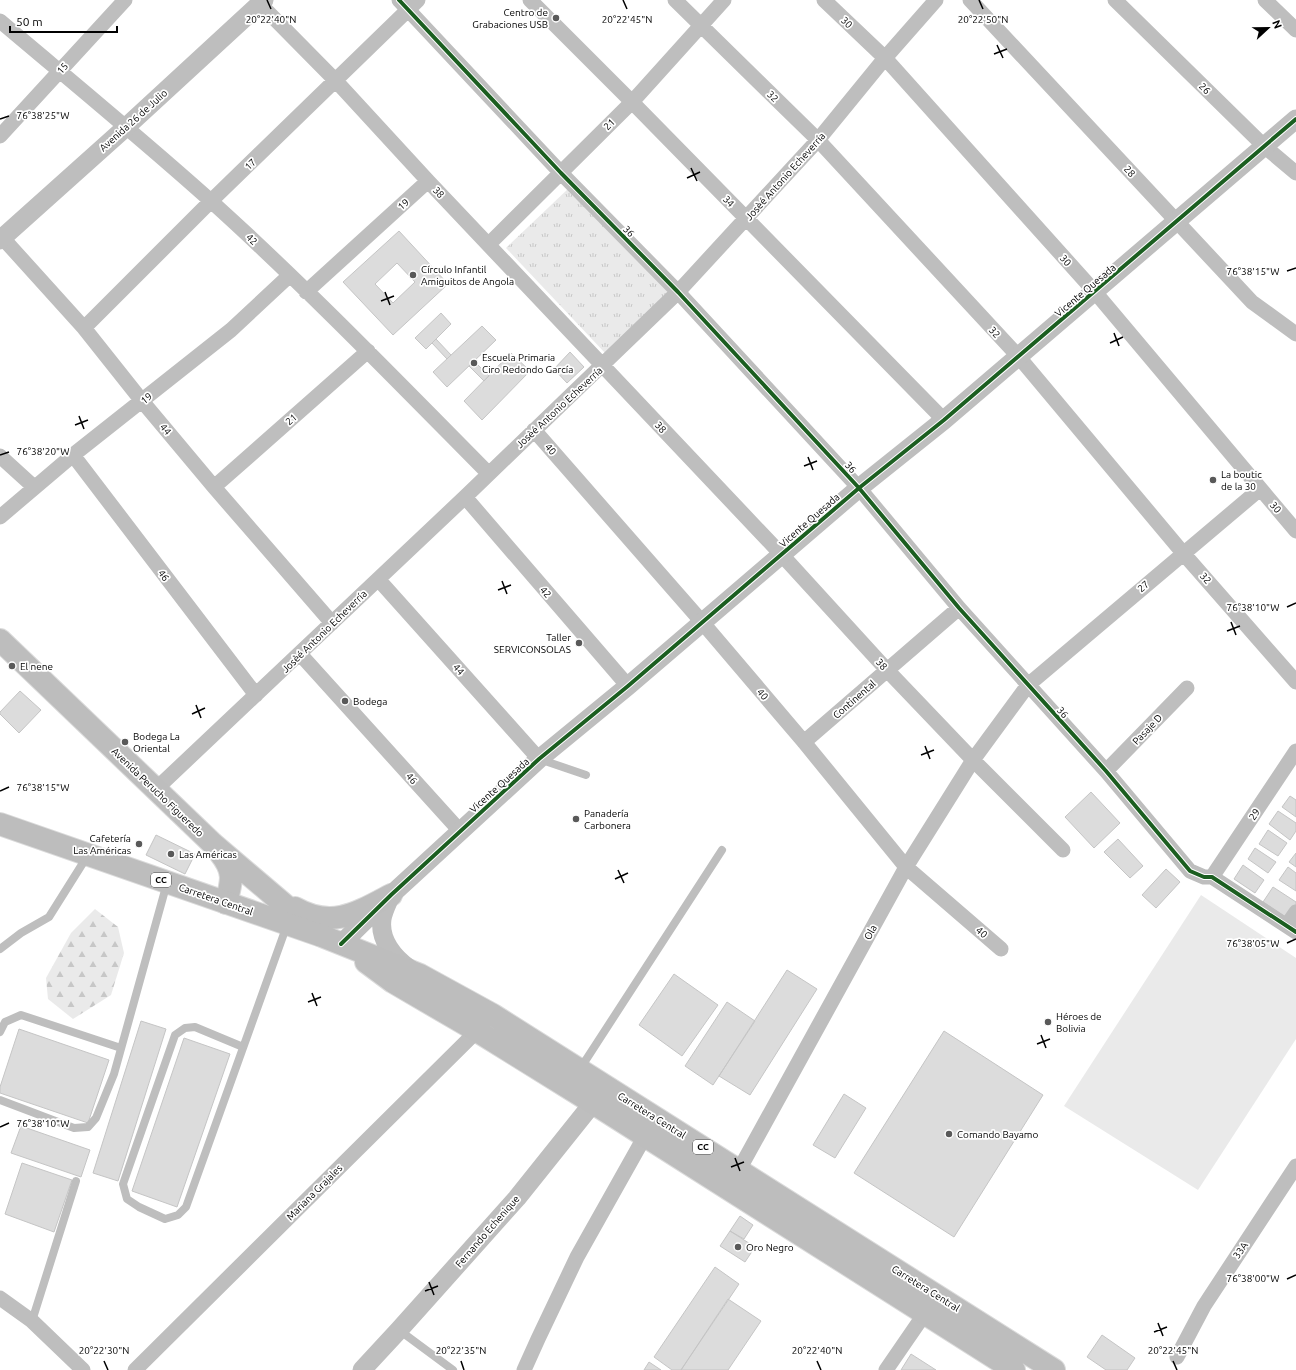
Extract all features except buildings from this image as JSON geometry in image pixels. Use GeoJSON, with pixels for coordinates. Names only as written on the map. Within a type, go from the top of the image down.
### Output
{"type":"FeatureCollection","features":[{"type":"Feature","properties":{"kind":"main road","name":"Avenida Perucho Figueredo"},"geometry":{"type":"LineString","coordinates":[[0,640],[213,844],[274,896],[331,940]]}},
{"type":"Feature","properties":{"kind":"main road","name":"Carretera Central"},"geometry":{"type":"LineString","coordinates":[[0,824],[287,924],[420,974],[493,1014],[579,1069],[599,1094],[645,1136],[734,1179],[925,1313],[1014,1370]]}},
{"type":"Feature","properties":{"kind":"main road"},"geometry":{"type":"LineString","coordinates":[[213,844],[227,862],[232,874],[233,905],[248,902],[252,897],[252,889],[248,874]]}},
{"type":"Feature","properties":{"kind":"main road"},"geometry":{"type":"LineString","coordinates":[[274,896],[302,912],[319,918],[342,917],[361,910],[390,894]]}},
{"type":"Feature","properties":{"kind":"main road","name":"Carretera Central"},"geometry":{"type":"LineString","coordinates":[[331,940],[393,982],[477,1031],[599,1094],[734,1179],[938,1295],[1054,1370]]}},
{"type":"Feature","properties":{"kind":"street","name":"15"},"geometry":{"type":"LineString","coordinates":[[0,136],[125,0]]}},
{"type":"Feature","properties":{"kind":"street","name":"34"},"geometry":{"type":"LineString","coordinates":[[530,0],[944,420]]}},
{"type":"Feature","properties":{"kind":"street","name":"32"},"geometry":{"type":"LineString","coordinates":[[675,0],[818,140],[1018,356],[1183,553],[1296,682]]}},
{"type":"Feature","properties":{"kind":"street","name":"21"},"geometry":{"type":"LineString","coordinates":[[489,244],[632,102],[724,0]]}},
{"type":"Feature","properties":{"kind":"street","name":"30"},"geometry":{"type":"LineString","coordinates":[[824,0],[885,58],[1095,292],[1296,531]]}},
{"type":"Feature","properties":{"kind":"street","name":"Josèé Antonio Echeverría"},"geometry":{"type":"LineString","coordinates":[[155,790],[465,498],[678,292],[818,140],[885,58],[936,0]]}},
{"type":"Feature","properties":{"kind":"street","name":"28"},"geometry":{"type":"LineString","coordinates":[[970,0],[1252,302],[1296,334]]}},
{"type":"Feature","properties":{"kind":"street","name":"26"},"geometry":{"type":"LineString","coordinates":[[1115,0],[1264,146],[1296,173]]}},
{"type":"Feature","properties":{"kind":"street"},"geometry":{"type":"LineString","coordinates":[[1265,0],[1296,30]]}},
{"type":"Feature","properties":{"kind":"street","name":"38"},"geometry":{"type":"LineString","coordinates":[[262,2],[428,181],[781,554],[887,670],[973,760],[1063,850]]}},
{"type":"Feature","properties":{"kind":"street","name":"Avenida 26 de Julio"},"geometry":{"type":"LineString","coordinates":[[1,237],[125,128],[262,2]]}},
{"type":"Feature","properties":{"kind":"street","name":"17"},"geometry":{"type":"LineString","coordinates":[[84,328],[211,201],[336,81],[408,3]]}},
{"type":"Feature","properties":{"kind":"street","name":"36"},"geometry":{"type":"LineString","coordinates":[[408,3],[560,173],[678,292],[859,488],[959,608],[1106,771],[1190,871],[1204,877],[1212,877],[1291,928]]}},
{"type":"Feature","properties":{"kind":"street","name":"42"},"geometry":{"type":"LineString","coordinates":[[0,21],[211,201],[368,351],[489,474]]}},
{"type":"Feature","properties":{"kind":"street","name":"Vicente Quesada"},"geometry":{"type":"LineString","coordinates":[[331,940],[390,894],[539,760],[628,686],[859,488],[944,420],[1095,292],[1296,118]]}},
{"type":"Feature","properties":{"kind":"street","name":"19"},"geometry":{"type":"LineString","coordinates":[[306,292],[428,181]]}},
{"type":"Feature","properties":{"kind":"street","name":"44"},"geometry":{"type":"LineString","coordinates":[[1,237],[84,328],[142,401],[214,487],[332,623]]}},
{"type":"Feature","properties":{"kind":"street","name":"19"},"geometry":{"type":"LineString","coordinates":[[0,517],[73,455],[231,330],[290,275]]}},
{"type":"Feature","properties":{"kind":"street","name":"21"},"geometry":{"type":"LineString","coordinates":[[214,487],[368,351]]}},
{"type":"Feature","properties":{"kind":"street","name":"40"},"geometry":{"type":"LineString","coordinates":[[534,430],[702,622],[804,742],[906,867],[1001,948]]}},
{"type":"Feature","properties":{"kind":"street","name":"46"},"geometry":{"type":"LineString","coordinates":[[73,455],[256,695]]}},
{"type":"Feature","properties":{"kind":"street"},"geometry":{"type":"LineString","coordinates":[[0,456],[34,487]]}},
{"type":"Feature","properties":{"kind":"street","name":"27"},"geometry":{"type":"LineString","coordinates":[[1028,685],[1260,489]]}},
{"type":"Feature","properties":{"kind":"street","name":"42"},"geometry":{"type":"LineString","coordinates":[[465,498],[628,686]]}},
{"type":"Feature","properties":{"kind":"street","name":"44"},"geometry":{"type":"LineString","coordinates":[[378,579],[539,760]]}},
{"type":"Feature","properties":{"kind":"street","name":"Continental"},"geometry":{"type":"LineString","coordinates":[[804,742],[959,608]]}},
{"type":"Feature","properties":{"kind":"street","name":"46"},"geometry":{"type":"LineString","coordinates":[[300,654],[460,831]]}},
{"type":"Feature","properties":{"kind":"street","name":"Ola"},"geometry":{"type":"LineString","coordinates":[[734,1179],[906,867],[973,760],[1028,685]]}},
{"type":"Feature","properties":{"kind":"street","name":"Pasaje D"},"geometry":{"type":"LineString","coordinates":[[1106,771],[1187,688]]}},
{"type":"Feature","properties":{"kind":"street","name":"29"},"geometry":{"type":"LineString","coordinates":[[1212,877],[1296,751]]}},
{"type":"Feature","properties":{"kind":"street"},"geometry":{"type":"LineString","coordinates":[[390,894],[382,918],[382,929],[386,941],[392,953],[402,963],[420,974]]}},
{"type":"Feature","properties":{"kind":"street"},"geometry":{"type":"LineString","coordinates":[[1291,928],[1296,912]]}},
{"type":"Feature","properties":{"kind":"street","name":"Mariana Grajales"},"geometry":{"type":"LineString","coordinates":[[135,1370],[493,1014]]}},
{"type":"Feature","properties":{"kind":"street","name":"Fernando Echenique"},"geometry":{"type":"LineString","coordinates":[[362,1370],[400,1330],[517,1198],[599,1094]]}},
{"type":"Feature","properties":{"kind":"street"},"geometry":{"type":"LineString","coordinates":[[524,1370],[577,1257],[645,1136]]}},
{"type":"Feature","properties":{"kind":"street","name":"33A"},"geometry":{"type":"LineString","coordinates":[[1177,1357],[1204,1306],[1296,1166]]}},
{"type":"Feature","properties":{"kind":"street"},"geometry":{"type":"LineString","coordinates":[[886,1370],[938,1295]]}},
{"type":"Feature","properties":{"kind":"street"},"geometry":{"type":"LineString","coordinates":[[0,1298],[32,1321],[84,1370]]}},
{"type":"Feature","properties":{"kind":"lane"},"geometry":{"type":"LineString","coordinates":[[539,760],[586,775]]}},
{"type":"Feature","properties":{"kind":"lane"},"geometry":{"type":"LineString","coordinates":[[579,1069],[722,850]]}},
{"type":"Feature","properties":{"kind":"lane"},"geometry":{"type":"LineString","coordinates":[[0,948],[21,933],[49,917],[88,854]]}},
{"type":"Feature","properties":{"kind":"lane"},"geometry":{"type":"LineString","coordinates":[[0,1100],[74,1128],[88,1126],[96,1118],[114,1074],[167,882]]}},
{"type":"Feature","properties":{"kind":"lane"},"geometry":{"type":"LineString","coordinates":[[243,1047],[195,1027],[185,1028],[175,1036],[123,1184],[127,1199],[139,1207],[165,1219],[178,1215],[186,1207],[287,924]]}},
{"type":"Feature","properties":{"kind":"lane"},"geometry":{"type":"LineString","coordinates":[[0,1032],[5,1022],[21,1015],[121,1048]]}},
{"type":"Feature","properties":{"kind":"lane"},"geometry":{"type":"LineString","coordinates":[[32,1321],[76,1181]]}},
{"type":"Feature","properties":{"kind":"lane"},"geometry":{"type":"LineString","coordinates":[[400,1330],[453,1370]]}},
{"type":"Feature","properties":{"kind":"green space"},"geometry":{"type":"Polygon","coordinates":[[[570,187],[669,293],[606,354],[506,248],[570,187]]]}},
{"type":"Feature","properties":{"kind":"green space"},"geometry":{"type":"Polygon","coordinates":[[[1201,895],[1296,958],[1296,1039],[1198,1190],[1064,1106],[1201,895]]]}},
{"type":"Feature","properties":{"kind":"green space"},"geometry":{"type":"Polygon","coordinates":[[[95,909],[118,927],[124,953],[111,995],[73,1019],[48,999],[46,978],[71,933],[95,909]]]}},
{"type":"Feature","properties":{"kind":"cycle path"},"geometry":{"type":"LineString","coordinates":[[399,0],[561,173],[678,292],[859,488],[959,608],[1106,771],[1190,871],[1204,877],[1212,877],[1296,932]]}},
{"type":"Feature","properties":{"kind":"cycle path"},"geometry":{"type":"LineString","coordinates":[[341,944],[391,895],[539,759],[628,686],[859,488],[944,420],[1296,119]]}},
{"type":"Feature","properties":{"kind":"place","name":"Centro de Grabaciones USB"},"geometry":{"type":"Point","coordinates":[556,18]}},
{"type":"Feature","properties":{"kind":"place","name":"Círculo Infantil Amiguitos de Angola"},"geometry":{"type":"Point","coordinates":[413,275]}},
{"type":"Feature","properties":{"kind":"place","name":"Escuela Primaria Ciro Redondo García"},"geometry":{"type":"Point","coordinates":[474,363]}},
{"type":"Feature","properties":{"kind":"place","name":"La boutic de la 30"},"geometry":{"type":"Point","coordinates":[1213,480]}},
{"type":"Feature","properties":{"kind":"place","name":"Taller SERVICONSOLAS"},"geometry":{"type":"Point","coordinates":[579,643]}},
{"type":"Feature","properties":{"kind":"place","name":"El nene"},"geometry":{"type":"Point","coordinates":[12,666]}},
{"type":"Feature","properties":{"kind":"place","name":"Bodega"},"geometry":{"type":"Point","coordinates":[345,701]}},
{"type":"Feature","properties":{"kind":"place","name":"Bodega La Oriental"},"geometry":{"type":"Point","coordinates":[125,742]}},
{"type":"Feature","properties":{"kind":"place","name":"Panadería Carbonera"},"geometry":{"type":"Point","coordinates":[576,819]}},
{"type":"Feature","properties":{"kind":"place","name":"Cafetería Las Américas"},"geometry":{"type":"Point","coordinates":[139,844]}},
{"type":"Feature","properties":{"kind":"place","name":"Las Américas"},"geometry":{"type":"Point","coordinates":[171,854]}},
{"type":"Feature","properties":{"kind":"place","name":"Héroes de Bolivia"},"geometry":{"type":"Point","coordinates":[1048,1022]}},
{"type":"Feature","properties":{"kind":"place","name":"Comando Bayamo"},"geometry":{"type":"Point","coordinates":[949,1134]}},
{"type":"Feature","properties":{"kind":"place","name":"Oro Negro"},"geometry":{"type":"Point","coordinates":[738,1247]}}]}
